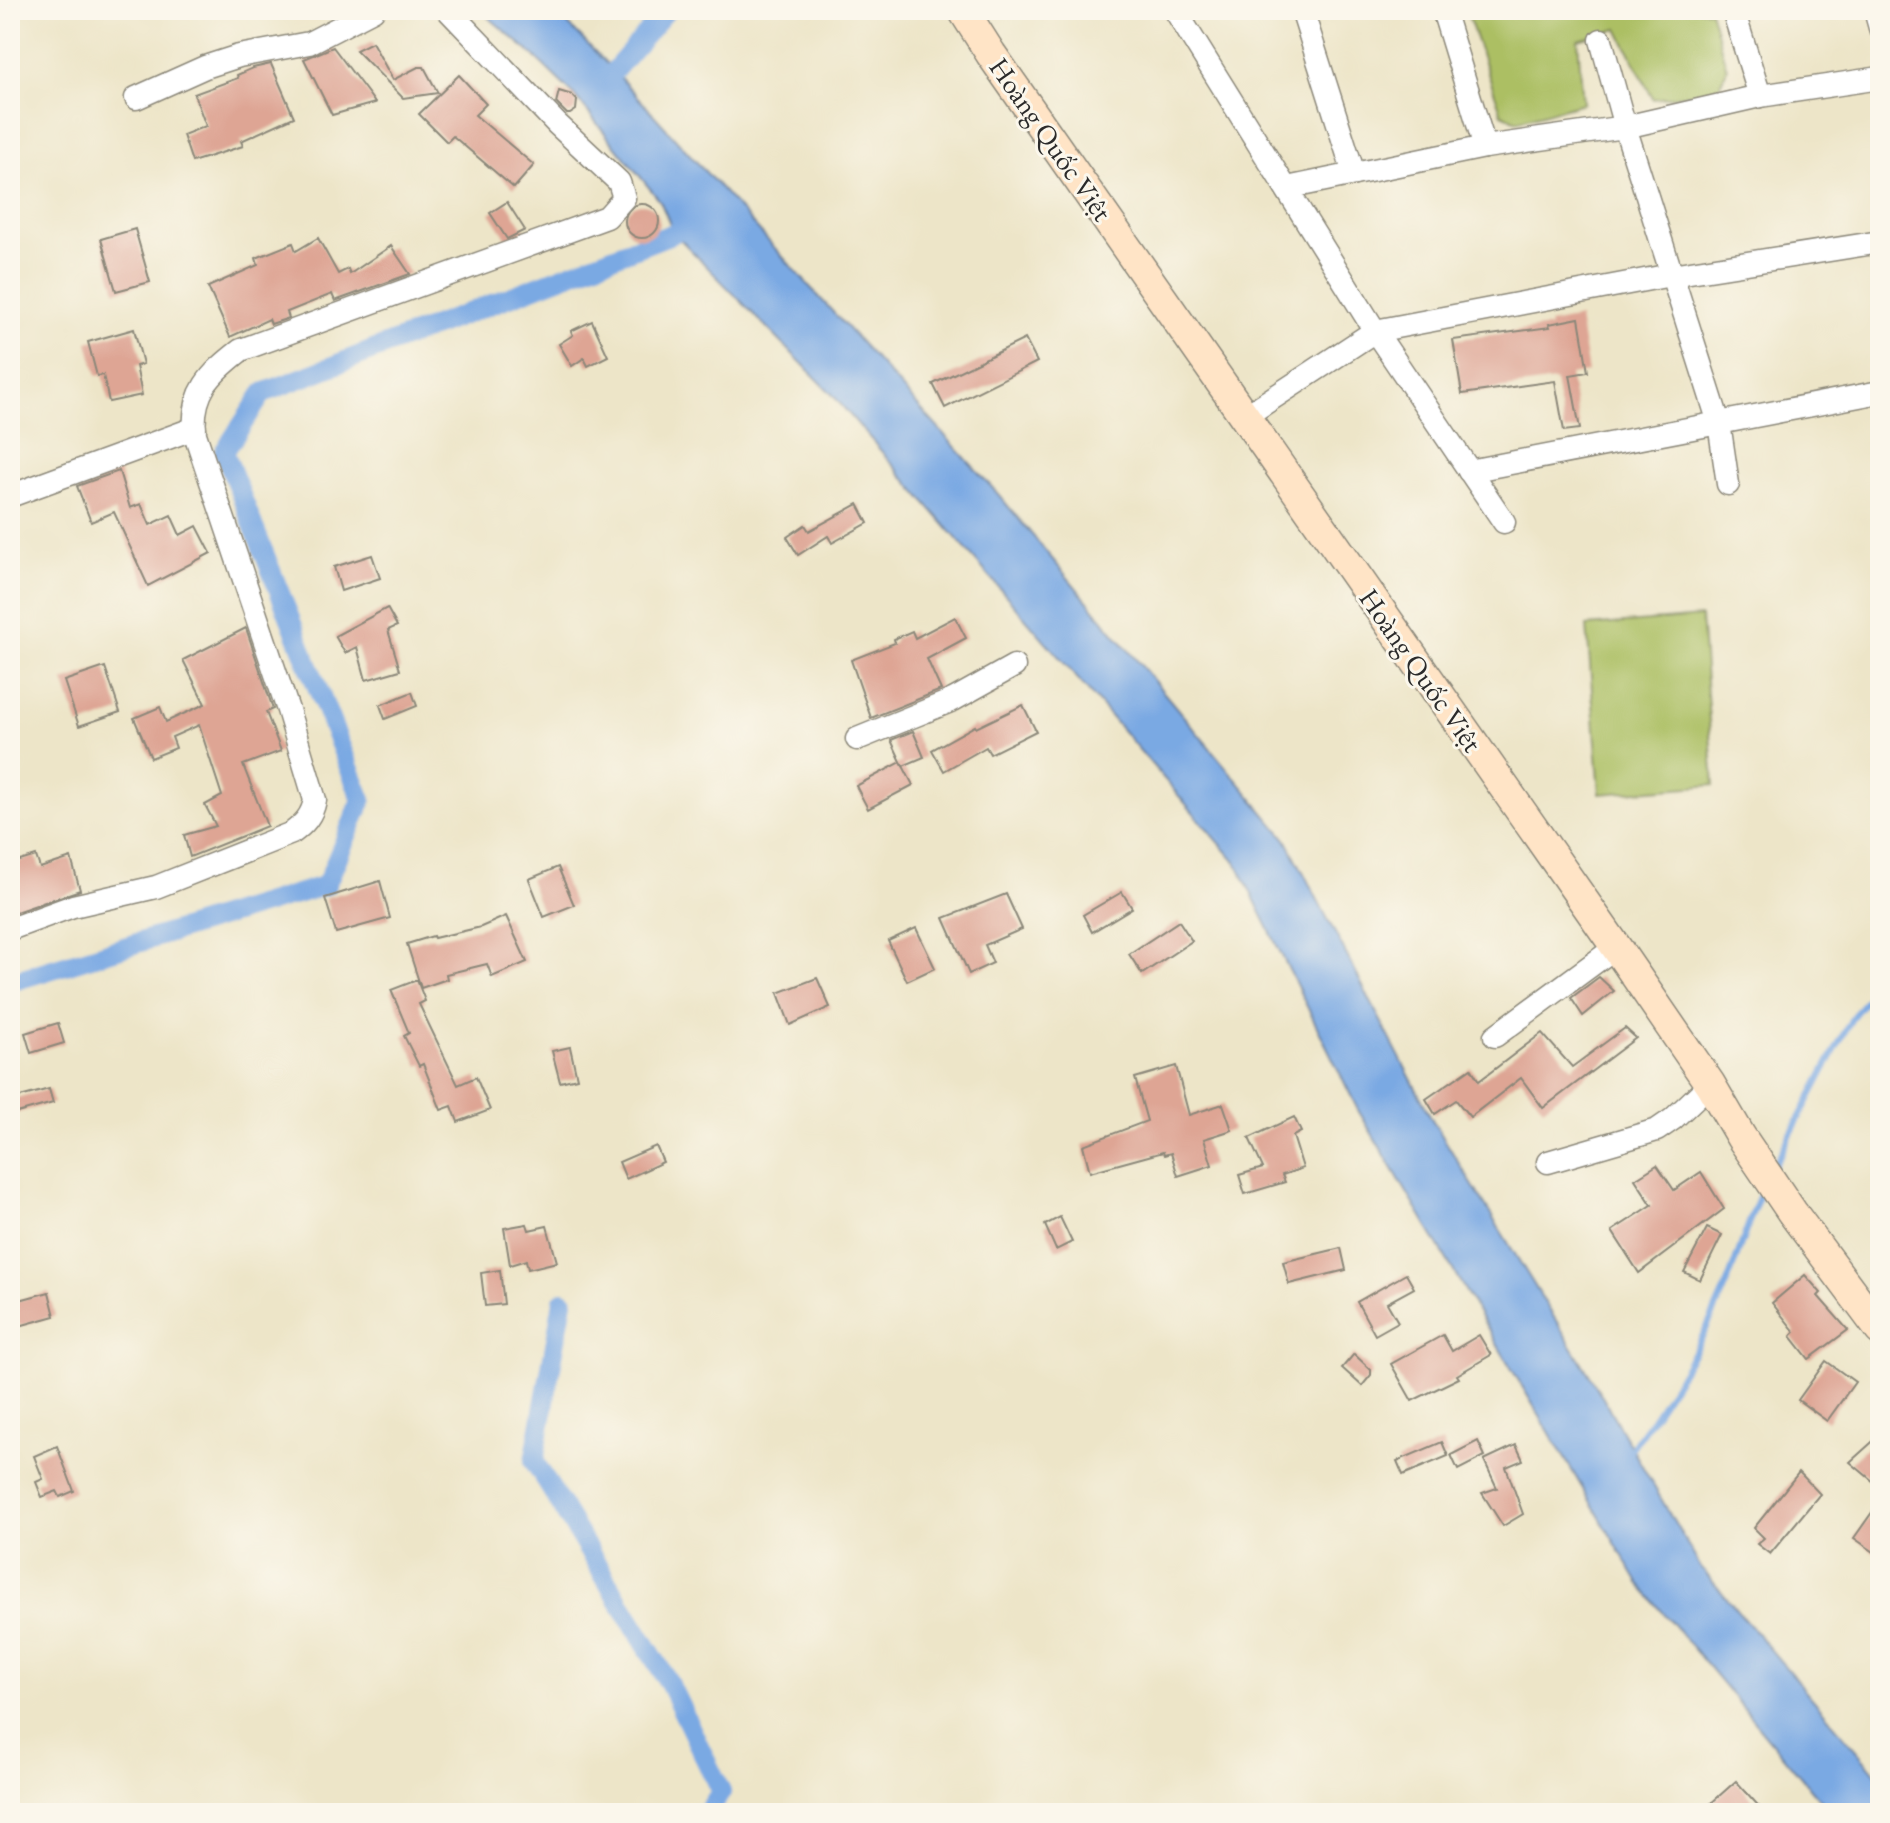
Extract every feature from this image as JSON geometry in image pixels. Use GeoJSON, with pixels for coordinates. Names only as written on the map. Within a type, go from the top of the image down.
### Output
{"type":"FeatureCollection","features":[{"type":"Feature","properties":{"kind":"street"},"geometry":{"type":"LineString","coordinates":[[136,98],[205,67],[239,56],[309,43],[373,10]]}},
{"type":"Feature","properties":{"kind":"street"},"geometry":{"type":"LineString","coordinates":[[10,929],[73,906],[156,887],[292,833],[304,824],[313,811],[315,800],[288,710],[195,428],[194,411],[204,385],[215,370],[241,350],[607,217],[624,198],[619,182],[557,124],[448,10]]}},
{"type":"Feature","properties":{"kind":"street","name":"Hoàng Quốc Việt"},"geometry":{"type":"LineString","coordinates":[[963,10],[1616,947],[1710,1084],[1741,1137],[1792,1212],[1880,1330]]}},
{"type":"Feature","properties":{"kind":"street"},"geometry":{"type":"LineString","coordinates":[[1175,10],[1375,331],[1504,522]]}},
{"type":"Feature","properties":{"kind":"street"},"geometry":{"type":"LineString","coordinates":[[1302,10],[1354,174]]}},
{"type":"Feature","properties":{"kind":"street"},"geometry":{"type":"LineString","coordinates":[[1443,10],[1485,147]]}},
{"type":"Feature","properties":{"kind":"street"},"geometry":{"type":"LineString","coordinates":[[1733,10],[1760,96]]}},
{"type":"Feature","properties":{"kind":"street"},"geometry":{"type":"LineString","coordinates":[[1875,10],[1880,28]]}},
{"type":"Feature","properties":{"kind":"street"},"geometry":{"type":"LineString","coordinates":[[1601,40],[1625,127],[1719,423],[1728,484]]}},
{"type":"Feature","properties":{"kind":"street"},"geometry":{"type":"LineString","coordinates":[[1287,188],[1485,147],[1625,127],[1760,96],[1880,78]]}},
{"type":"Feature","properties":{"kind":"street"},"geometry":{"type":"LineString","coordinates":[[1244,417],[1375,331],[1671,275],[1880,242]]}},
{"type":"Feature","properties":{"kind":"street"},"geometry":{"type":"LineString","coordinates":[[1469,471],[1880,392]]}},
{"type":"Feature","properties":{"kind":"street"},"geometry":{"type":"LineString","coordinates":[[10,496],[195,428]]}},
{"type":"Feature","properties":{"kind":"street"},"geometry":{"type":"LineString","coordinates":[[857,739],[953,700],[1014,666]]}},
{"type":"Feature","properties":{"kind":"street"},"geometry":{"type":"LineString","coordinates":[[1495,1036],[1616,947]]}},
{"type":"Feature","properties":{"kind":"street"},"geometry":{"type":"LineString","coordinates":[[1548,1162],[1657,1130],[1710,1084]]}},
{"type":"Feature","properties":{"kind":"green space"},"geometry":{"type":"Polygon","coordinates":[[[1466,10],[1710,10],[1727,69],[1720,85],[1709,92],[1653,99],[1618,29],[1578,40],[1583,103],[1517,121],[1502,114],[1466,10]]]}},
{"type":"Feature","properties":{"kind":"green space"},"geometry":{"type":"Polygon","coordinates":[[[1701,617],[1714,785],[1600,794],[1587,626],[1701,617]]]}},
{"type":"Feature","properties":{"kind":"water"},"geometry":{"type":"Polygon","coordinates":[[[480,10],[554,10],[614,71],[998,494],[1286,839],[1433,1121],[1592,1379],[1701,1568],[1880,1778],[1880,1813],[1831,1813],[1640,1585],[1358,1110],[1236,862],[831,393],[674,233],[660,201],[575,96],[480,10]]]}},
{"type":"Feature","properties":{"kind":"building"},"geometry":{"type":"Polygon","coordinates":[[[372,42],[393,80],[424,67],[438,93],[403,98],[356,50],[372,42]]]}},
{"type":"Feature","properties":{"kind":"building"},"geometry":{"type":"Polygon","coordinates":[[[333,47],[375,103],[332,115],[304,59],[333,47]]]}},
{"type":"Feature","properties":{"kind":"building"},"geometry":{"type":"Polygon","coordinates":[[[271,64],[294,117],[241,141],[243,146],[192,162],[183,135],[206,126],[194,94],[238,78],[237,75],[253,68],[271,64]]]}},
{"type":"Feature","properties":{"kind":"building"},"geometry":{"type":"Polygon","coordinates":[[[459,75],[486,104],[475,115],[534,165],[514,188],[453,136],[447,142],[419,114],[459,75]]]}},
{"type":"Feature","properties":{"kind":"building"},"geometry":{"type":"Polygon","coordinates":[[[559,91],[577,100],[576,110],[570,114],[556,103],[559,91]]]}},
{"type":"Feature","properties":{"kind":"building"},"geometry":{"type":"Polygon","coordinates":[[[507,202],[525,230],[507,239],[490,213],[507,202]]]}},
{"type":"Feature","properties":{"kind":"building"},"geometry":{"type":"Polygon","coordinates":[[[642,204],[654,209],[659,221],[654,233],[642,238],[630,233],[625,221],[630,209],[642,204]]]}},
{"type":"Feature","properties":{"kind":"building"},"geometry":{"type":"Polygon","coordinates":[[[135,229],[150,282],[116,291],[101,239],[135,229]]]}},
{"type":"Feature","properties":{"kind":"building"},"geometry":{"type":"Polygon","coordinates":[[[318,238],[338,274],[348,269],[350,274],[391,246],[410,274],[335,301],[332,294],[287,312],[289,318],[271,324],[269,319],[230,337],[208,287],[258,265],[256,258],[293,243],[296,251],[318,238]]]}},
{"type":"Feature","properties":{"kind":"building"},"geometry":{"type":"Polygon","coordinates":[[[1579,318],[1588,372],[1570,375],[1580,429],[1564,431],[1555,381],[1462,394],[1453,340],[1550,327],[1549,324],[1579,318]]]}},
{"type":"Feature","properties":{"kind":"building"},"geometry":{"type":"Polygon","coordinates":[[[592,321],[608,356],[588,366],[584,358],[572,366],[559,344],[573,335],[571,331],[592,321]]]}},
{"type":"Feature","properties":{"kind":"building"},"geometry":{"type":"Polygon","coordinates":[[[134,329],[143,364],[136,366],[142,395],[109,402],[103,375],[97,376],[88,342],[134,329]]]}},
{"type":"Feature","properties":{"kind":"building"},"geometry":{"type":"Polygon","coordinates":[[[1025,339],[1037,362],[945,408],[933,384],[1025,339]]]}},
{"type":"Feature","properties":{"kind":"building"},"geometry":{"type":"Polygon","coordinates":[[[119,471],[130,508],[141,504],[150,525],[171,515],[180,535],[197,526],[211,553],[148,586],[114,512],[91,522],[77,486],[119,471]]]}},
{"type":"Feature","properties":{"kind":"building"},"geometry":{"type":"Polygon","coordinates":[[[858,504],[868,523],[832,543],[828,536],[798,555],[787,537],[805,525],[809,531],[858,504]]]}},
{"type":"Feature","properties":{"kind":"building"},"geometry":{"type":"Polygon","coordinates":[[[372,555],[380,578],[341,591],[334,567],[372,555]]]}},
{"type":"Feature","properties":{"kind":"building"},"geometry":{"type":"Polygon","coordinates":[[[387,608],[397,626],[388,630],[400,670],[366,680],[357,647],[345,653],[335,636],[387,608]]]}},
{"type":"Feature","properties":{"kind":"building"},"geometry":{"type":"Polygon","coordinates":[[[955,617],[966,638],[927,659],[941,690],[871,718],[851,660],[895,643],[894,639],[912,631],[915,638],[955,617]]]}},
{"type":"Feature","properties":{"kind":"building"},"geometry":{"type":"Polygon","coordinates":[[[246,628],[273,709],[266,712],[281,751],[243,765],[267,826],[190,857],[184,835],[216,826],[205,805],[222,796],[199,725],[172,737],[176,748],[151,758],[134,718],[160,707],[166,722],[205,704],[183,660],[246,628]]]}},
{"type":"Feature","properties":{"kind":"building"},"geometry":{"type":"Polygon","coordinates":[[[105,667],[120,712],[79,726],[64,681],[105,667]]]}},
{"type":"Feature","properties":{"kind":"building"},"geometry":{"type":"Polygon","coordinates":[[[412,692],[417,706],[385,719],[380,705],[412,692]]]}},
{"type":"Feature","properties":{"kind":"building"},"geometry":{"type":"Polygon","coordinates":[[[1023,705],[1036,731],[990,754],[986,747],[944,771],[932,750],[975,726],[1023,705]]]}},
{"type":"Feature","properties":{"kind":"building"},"geometry":{"type":"Polygon","coordinates":[[[913,731],[924,757],[903,766],[891,740],[913,731]]]}},
{"type":"Feature","properties":{"kind":"building"},"geometry":{"type":"Polygon","coordinates":[[[901,762],[913,785],[868,809],[856,786],[901,762]]]}},
{"type":"Feature","properties":{"kind":"building"},"geometry":{"type":"Polygon","coordinates":[[[36,856],[40,868],[71,858],[80,890],[10,914],[10,864],[36,856]]]}},
{"type":"Feature","properties":{"kind":"building"},"geometry":{"type":"Polygon","coordinates":[[[558,867],[574,905],[544,917],[529,879],[558,867]]]}},
{"type":"Feature","properties":{"kind":"building"},"geometry":{"type":"Polygon","coordinates":[[[380,881],[390,918],[336,933],[325,898],[380,881]]]}},
{"type":"Feature","properties":{"kind":"building"},"geometry":{"type":"Polygon","coordinates":[[[1122,892],[1132,908],[1092,932],[1083,915],[1122,892]]]}},
{"type":"Feature","properties":{"kind":"building"},"geometry":{"type":"Polygon","coordinates":[[[1006,894],[1022,929],[985,945],[993,963],[969,974],[944,918],[1006,894]]]}},
{"type":"Feature","properties":{"kind":"building"},"geometry":{"type":"Polygon","coordinates":[[[506,916],[527,962],[492,977],[487,964],[446,974],[447,979],[421,988],[407,944],[481,927],[506,916]]]}},
{"type":"Feature","properties":{"kind":"building"},"geometry":{"type":"Polygon","coordinates":[[[1179,921],[1192,941],[1142,974],[1129,954],[1179,921]]]}},
{"type":"Feature","properties":{"kind":"building"},"geometry":{"type":"Polygon","coordinates":[[[916,928],[935,968],[907,981],[888,941],[916,928]]]}},
{"type":"Feature","properties":{"kind":"building"},"geometry":{"type":"Polygon","coordinates":[[[1599,977],[1614,991],[1583,1016],[1571,998],[1599,977]]]}},
{"type":"Feature","properties":{"kind":"building"},"geometry":{"type":"Polygon","coordinates":[[[817,978],[830,1007],[790,1025],[778,993],[817,978]]]}},
{"type":"Feature","properties":{"kind":"building"},"geometry":{"type":"Polygon","coordinates":[[[417,980],[425,1001],[419,1004],[458,1085],[476,1077],[490,1110],[458,1122],[452,1106],[441,1110],[423,1064],[419,1066],[404,1036],[409,1033],[391,990],[417,980]]]}},
{"type":"Feature","properties":{"kind":"building"},"geometry":{"type":"Polygon","coordinates":[[[58,1023],[64,1043],[31,1053],[25,1033],[58,1023]]]}},
{"type":"Feature","properties":{"kind":"building"},"geometry":{"type":"Polygon","coordinates":[[[1625,1028],[1636,1038],[1543,1108],[1521,1078],[1470,1117],[1456,1100],[1435,1114],[1426,1099],[1471,1068],[1479,1081],[1542,1033],[1572,1067],[1625,1028]]]}},
{"type":"Feature","properties":{"kind":"building"},"geometry":{"type":"Polygon","coordinates":[[[570,1047],[577,1078],[560,1082],[552,1051],[570,1047]]]}},
{"type":"Feature","properties":{"kind":"building"},"geometry":{"type":"Polygon","coordinates":[[[1176,1066],[1189,1115],[1223,1104],[1232,1130],[1204,1139],[1212,1165],[1178,1176],[1171,1153],[1164,1155],[1163,1152],[1090,1172],[1083,1145],[1147,1121],[1135,1078],[1176,1066]]]}},
{"type":"Feature","properties":{"kind":"building"},"geometry":{"type":"Polygon","coordinates":[[[49,1089],[53,1103],[17,1113],[13,1099],[49,1089]]]}},
{"type":"Feature","properties":{"kind":"building"},"geometry":{"type":"Polygon","coordinates":[[[1294,1117],[1301,1132],[1293,1136],[1303,1168],[1282,1175],[1285,1182],[1245,1194],[1239,1175],[1263,1168],[1249,1138],[1294,1117]]]}},
{"type":"Feature","properties":{"kind":"building"},"geometry":{"type":"Polygon","coordinates":[[[656,1146],[663,1162],[626,1179],[619,1162],[656,1146]]]}},
{"type":"Feature","properties":{"kind":"building"},"geometry":{"type":"Polygon","coordinates":[[[1657,1165],[1674,1190],[1701,1172],[1724,1209],[1639,1273],[1612,1231],[1652,1205],[1635,1179],[1657,1165]]]}},
{"type":"Feature","properties":{"kind":"building"},"geometry":{"type":"Polygon","coordinates":[[[1060,1217],[1072,1242],[1056,1250],[1045,1225],[1060,1217]]]}},
{"type":"Feature","properties":{"kind":"building"},"geometry":{"type":"Polygon","coordinates":[[[527,1224],[529,1230],[547,1226],[557,1262],[528,1269],[526,1260],[510,1265],[504,1228],[527,1224]]]}},
{"type":"Feature","properties":{"kind":"building"},"geometry":{"type":"Polygon","coordinates":[[[1707,1228],[1722,1235],[1700,1280],[1684,1272],[1707,1228]]]}},
{"type":"Feature","properties":{"kind":"building"},"geometry":{"type":"Polygon","coordinates":[[[1341,1248],[1346,1270],[1289,1284],[1283,1262],[1341,1248]]]}},
{"type":"Feature","properties":{"kind":"building"},"geometry":{"type":"Polygon","coordinates":[[[500,1270],[504,1304],[485,1306],[481,1273],[500,1270]]]}},
{"type":"Feature","properties":{"kind":"building"},"geometry":{"type":"Polygon","coordinates":[[[1406,1274],[1414,1288],[1387,1303],[1398,1322],[1375,1335],[1357,1302],[1406,1274]]]}},
{"type":"Feature","properties":{"kind":"building"},"geometry":{"type":"Polygon","coordinates":[[[1805,1275],[1821,1293],[1818,1296],[1848,1330],[1809,1359],[1791,1336],[1795,1332],[1772,1303],[1805,1275]]]}},
{"type":"Feature","properties":{"kind":"building"},"geometry":{"type":"Polygon","coordinates":[[[49,1292],[55,1316],[19,1326],[12,1302],[49,1292]]]}},
{"type":"Feature","properties":{"kind":"building"},"geometry":{"type":"Polygon","coordinates":[[[1443,1335],[1452,1351],[1479,1335],[1491,1355],[1457,1375],[1459,1378],[1412,1401],[1391,1364],[1443,1335]]]}},
{"type":"Feature","properties":{"kind":"building"},"geometry":{"type":"Polygon","coordinates":[[[1354,1354],[1371,1370],[1371,1375],[1362,1386],[1342,1368],[1354,1354]]]}},
{"type":"Feature","properties":{"kind":"building"},"geometry":{"type":"Polygon","coordinates":[[[1826,1361],[1855,1382],[1827,1421],[1798,1400],[1826,1361]]]}},
{"type":"Feature","properties":{"kind":"building"},"geometry":{"type":"Polygon","coordinates":[[[1880,1435],[1880,1487],[1850,1462],[1880,1435]]]}},
{"type":"Feature","properties":{"kind":"building"},"geometry":{"type":"Polygon","coordinates":[[[1478,1441],[1485,1456],[1458,1470],[1451,1455],[1478,1441]]]}},
{"type":"Feature","properties":{"kind":"building"},"geometry":{"type":"Polygon","coordinates":[[[1442,1442],[1448,1456],[1403,1475],[1397,1461],[1442,1442]]]}},
{"type":"Feature","properties":{"kind":"building"},"geometry":{"type":"Polygon","coordinates":[[[1516,1445],[1523,1460],[1506,1467],[1523,1514],[1503,1526],[1482,1493],[1497,1488],[1484,1460],[1516,1445]]]}},
{"type":"Feature","properties":{"kind":"building"},"geometry":{"type":"Polygon","coordinates":[[[57,1446],[74,1491],[60,1497],[57,1491],[42,1497],[36,1482],[43,1479],[34,1456],[57,1446]]]}},
{"type":"Feature","properties":{"kind":"building"},"geometry":{"type":"Polygon","coordinates":[[[1799,1472],[1820,1494],[1770,1554],[1757,1544],[1764,1538],[1754,1528],[1799,1472]]]}},
{"type":"Feature","properties":{"kind":"building"},"geometry":{"type":"Polygon","coordinates":[[[1880,1501],[1880,1556],[1854,1538],[1880,1501]]]}},
{"type":"Feature","properties":{"kind":"building"},"geometry":{"type":"Polygon","coordinates":[[[1736,1781],[1765,1813],[1700,1813],[1736,1781]]]}},
{"type":"Feature","properties":{"kind":"waterway"},"geometry":{"type":"LineString","coordinates":[[614,71],[667,10]]}},
{"type":"Feature","properties":{"kind":"waterway"},"geometry":{"type":"LineString","coordinates":[[10,982],[326,885],[362,800],[224,452],[263,393],[674,233]]}},
{"type":"Feature","properties":{"kind":"waterway"},"geometry":{"type":"LineString","coordinates":[[1773,1168],[1853,1016],[1876,988],[1880,988]]}},
{"type":"Feature","properties":{"kind":"waterway"},"geometry":{"type":"LineString","coordinates":[[1632,1448],[1704,1334],[1763,1188]]}},
{"type":"Feature","properties":{"kind":"waterway"},"geometry":{"type":"LineString","coordinates":[[563,1301],[534,1461],[669,1683],[721,1792],[707,1813]]}}]}
